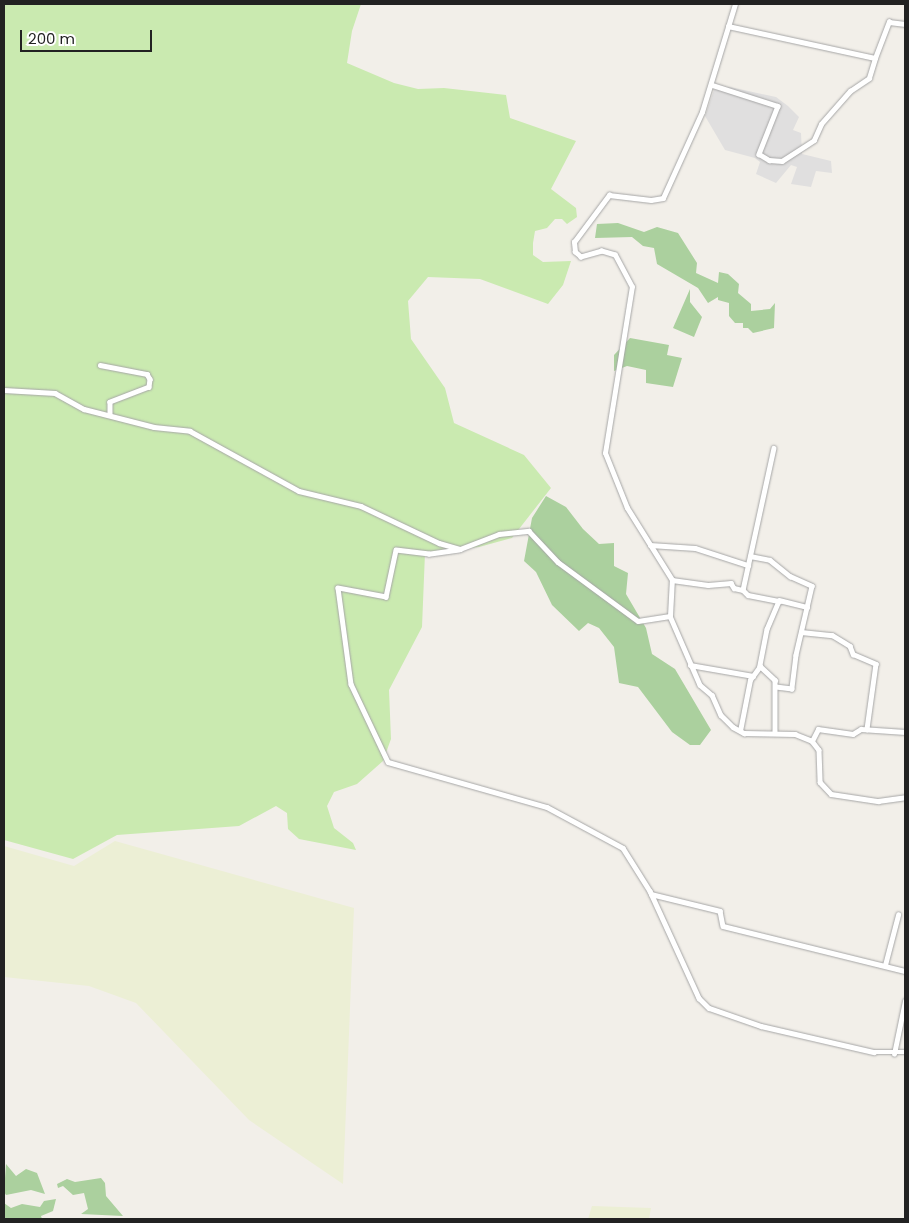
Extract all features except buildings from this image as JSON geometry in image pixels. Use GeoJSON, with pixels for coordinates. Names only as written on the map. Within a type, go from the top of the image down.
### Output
{"type":"FeatureCollection","features":[{"type":"Feature","properties":{"kind":"street"},"geometry":{"type":"LineString","coordinates":[[735,4],[712,85],[663,198],[650,200],[609,195],[574,242],[575,252],[581,257],[602,251],[615,255],[632,286],[605,454],[624,502],[672,580],[670,616],[700,685],[712,695],[721,714],[740,731],[795,734],[812,741],[819,750],[820,782],[824,790],[832,794],[878,801],[905,797]]}},
{"type":"Feature","properties":{"kind":"street"},"geometry":{"type":"LineString","coordinates":[[712,85],[778,106],[759,154],[770,160],[782,161],[814,140],[821,124],[850,91],[869,78],[889,22],[905,24]]}},
{"type":"Feature","properties":{"kind":"street"},"geometry":{"type":"LineString","coordinates":[[728,26],[875,58]]}},
{"type":"Feature","properties":{"kind":"street"},"geometry":{"type":"LineString","coordinates":[[100,366],[147,374],[150,379],[149,387],[110,402],[110,414]]}},
{"type":"Feature","properties":{"kind":"street"},"geometry":{"type":"LineString","coordinates":[[4,390],[51,392],[84,409],[110,414],[154,427],[190,431],[299,491],[361,506],[439,543],[460,549]]}},
{"type":"Feature","properties":{"kind":"street"},"geometry":{"type":"LineString","coordinates":[[743,590],[774,448]]}},
{"type":"Feature","properties":{"kind":"street"},"geometry":{"type":"LineString","coordinates":[[670,616],[638,621],[552,558],[538,537],[529,531],[499,534],[460,549],[429,554],[396,550],[388,597],[338,588],[351,684],[387,759],[432,776],[547,806],[623,848],[650,894],[699,998],[709,1008],[761,1026],[894,1054],[905,1052]]}},
{"type":"Feature","properties":{"kind":"street"},"geometry":{"type":"LineString","coordinates":[[650,545],[695,548],[748,565]]}},
{"type":"Feature","properties":{"kind":"street"},"geometry":{"type":"LineString","coordinates":[[750,556],[770,560],[790,576],[810,583],[792,689],[776,687]]}},
{"type":"Feature","properties":{"kind":"street"},"geometry":{"type":"LineString","coordinates":[[672,580],[708,585],[729,582],[734,588],[743,590],[748,595],[807,607]]}},
{"type":"Feature","properties":{"kind":"street"},"geometry":{"type":"LineString","coordinates":[[740,731],[753,676],[760,666],[767,629],[779,600]]}},
{"type":"Feature","properties":{"kind":"street"},"geometry":{"type":"LineString","coordinates":[[801,632],[832,635],[850,646],[853,654],[876,663],[867,730]]}},
{"type":"Feature","properties":{"kind":"street"},"geometry":{"type":"LineString","coordinates":[[690,665],[753,676]]}},
{"type":"Feature","properties":{"kind":"street"},"geometry":{"type":"LineString","coordinates":[[760,666],[774,679],[776,687],[775,733]]}},
{"type":"Feature","properties":{"kind":"street"},"geometry":{"type":"LineString","coordinates":[[812,741],[818,729],[853,734],[867,730],[905,732]]}},
{"type":"Feature","properties":{"kind":"street"},"geometry":{"type":"LineString","coordinates":[[650,894],[720,911],[723,926],[834,956],[870,960],[905,971]]}},
{"type":"Feature","properties":{"kind":"street"},"geometry":{"type":"LineString","coordinates":[[885,965],[898,915]]}},
{"type":"Feature","properties":{"kind":"street"},"geometry":{"type":"LineString","coordinates":[[894,1054],[905,1001]]}},
{"type":"Feature","properties":{"kind":"shaded area"},"geometry":{"type":"Polygon","coordinates":[[[730,87],[776,97],[788,106],[799,117],[793,130],[801,133],[802,154],[831,161],[832,173],[816,171],[811,187],[791,184],[797,167],[791,165],[776,183],[756,174],[760,162],[755,158],[725,150],[705,116],[714,90],[730,87]]]}},
{"type":"Feature","properties":{"kind":"green space"},"geometry":{"type":"Polygon","coordinates":[[[4,4],[361,4],[352,31],[347,63],[394,83],[418,89],[444,88],[506,95],[510,118],[576,141],[551,189],[576,208],[577,217],[567,224],[562,219],[555,219],[547,228],[535,231],[533,255],[543,262],[571,261],[563,285],[548,304],[480,279],[428,277],[408,301],[411,339],[445,388],[454,423],[524,455],[551,488],[512,538],[479,547],[425,553],[422,627],[389,690],[391,739],[383,761],[357,784],[334,792],[327,806],[334,828],[353,843],[356,850],[299,839],[288,829],[287,813],[276,806],[239,826],[117,835],[73,859],[4,840],[4,4]]]}},
{"type":"Feature","properties":{"kind":"green space"},"geometry":{"type":"Polygon","coordinates":[[[618,223],[644,232],[657,227],[678,233],[697,263],[696,273],[718,283],[719,272],[728,274],[739,284],[738,293],[751,304],[751,311],[770,309],[775,303],[774,328],[753,333],[748,328],[743,328],[743,323],[735,323],[729,316],[729,303],[718,300],[718,297],[708,303],[698,288],[657,264],[654,248],[643,246],[632,237],[595,238],[597,224],[618,223]]]}},
{"type":"Feature","properties":{"kind":"green space"},"geometry":{"type":"Polygon","coordinates":[[[690,289],[690,302],[702,317],[694,337],[673,328],[690,289]]]}},
{"type":"Feature","properties":{"kind":"green space"},"geometry":{"type":"Polygon","coordinates":[[[630,338],[669,345],[667,355],[682,358],[673,387],[646,383],[646,370],[627,366],[614,371],[614,355],[630,338]]]}},
{"type":"Feature","properties":{"kind":"green space"},"geometry":{"type":"Polygon","coordinates":[[[546,496],[566,507],[583,529],[599,544],[614,543],[614,566],[628,573],[626,594],[646,628],[652,654],[675,669],[711,730],[700,745],[690,745],[672,732],[638,687],[619,683],[614,647],[599,628],[588,623],[579,631],[552,605],[536,572],[524,561],[532,518],[546,496]]]}},
{"type":"Feature","properties":{"kind":"green space"},"geometry":{"type":"Polygon","coordinates":[[[115,841],[354,908],[343,1184],[249,1120],[136,1003],[89,986],[4,977],[4,846],[74,866],[115,841]]]}},
{"type":"Feature","properties":{"kind":"green space"},"geometry":{"type":"Polygon","coordinates":[[[6,1164],[16,1176],[26,1169],[37,1173],[45,1194],[31,1190],[6,1195],[4,1192],[6,1164]]]}},
{"type":"Feature","properties":{"kind":"green space"},"geometry":{"type":"Polygon","coordinates":[[[101,1178],[105,1183],[106,1196],[123,1216],[81,1214],[88,1209],[84,1193],[73,1195],[63,1186],[58,1188],[57,1184],[67,1179],[75,1182],[101,1178]]]}},
{"type":"Feature","properties":{"kind":"green space"},"geometry":{"type":"Polygon","coordinates":[[[56,1199],[53,1211],[41,1216],[42,1219],[4,1219],[4,1203],[11,1208],[22,1204],[40,1207],[44,1201],[56,1199]]]}},
{"type":"Feature","properties":{"kind":"green space"},"geometry":{"type":"Polygon","coordinates":[[[592,1206],[651,1208],[649,1219],[588,1219],[592,1206]]]}}]}
